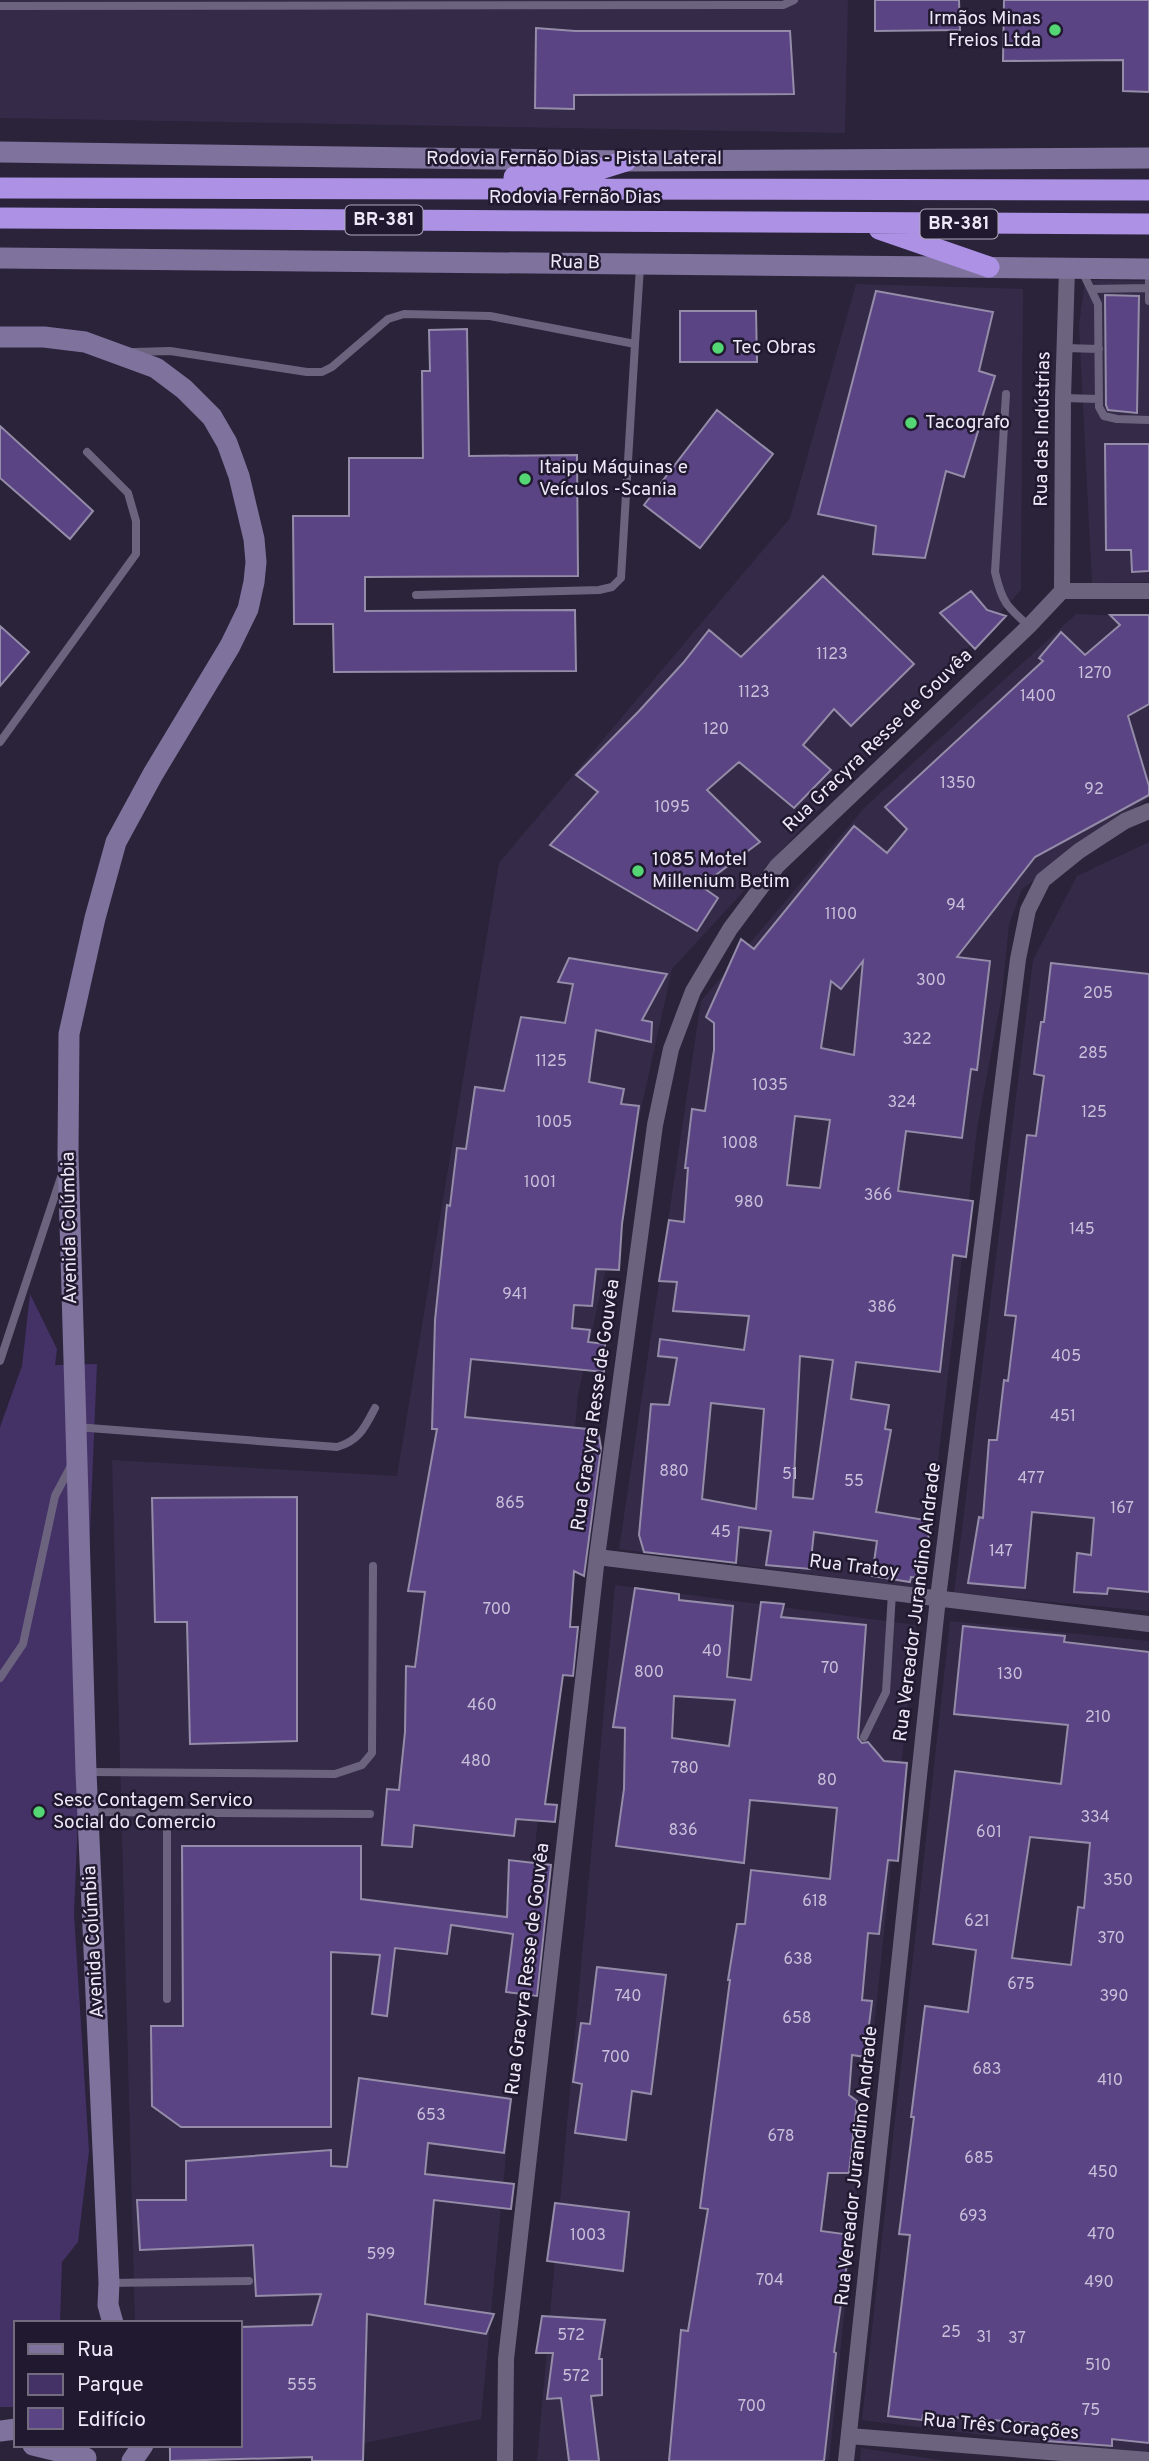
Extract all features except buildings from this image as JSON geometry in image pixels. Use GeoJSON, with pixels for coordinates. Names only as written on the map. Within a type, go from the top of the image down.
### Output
{"type":"FeatureCollection","features":[{"type":"Feature","properties":{"kind":"highway"},"geometry":{"type":"LineString","coordinates":[[420,190],[443,183],[594,171],[626,161]]}},
{"type":"Feature","properties":{"kind":"highway","name":"Rodovia Fernão Dias"},"geometry":{"type":"LineString","coordinates":[[0,188],[1149,190]]}},
{"type":"Feature","properties":{"kind":"highway","name":"Rodovia Fernão Dias"},"geometry":{"type":"LineString","coordinates":[[0,218],[1149,224]]}},
{"type":"Feature","properties":{"kind":"highway","name":"BR-381"},"geometry":{"type":"LineString","coordinates":[[864,223],[989,267]]}},
{"type":"Feature","properties":{"kind":"street","name":"Rodovia Fernão Dias - Pista Lateral"},"geometry":{"type":"LineString","coordinates":[[0,152],[626,161],[1149,158]]}},
{"type":"Feature","properties":{"kind":"street","name":"Rua B"},"geometry":{"type":"LineString","coordinates":[[0,258],[1149,268]]}},
{"type":"Feature","properties":{"kind":"street","name":"Rua das Indústrias"},"geometry":{"type":"LineString","coordinates":[[1062,591],[1063,398],[1065,348],[1074,268]]}},
{"type":"Feature","properties":{"kind":"street","name":"Avenida Colúmbia"},"geometry":{"type":"LineString","coordinates":[[0,337],[44,337],[85,342],[156,368],[184,388],[212,417],[227,443],[239,476],[254,539],[256,562],[248,609],[230,646],[153,774],[116,842],[95,918],[69,1034],[68,1154],[75,1427],[86,1772],[109,2283],[108,2317]]}},
{"type":"Feature","properties":{"kind":"street","name":"Rua Gracyra Resse de Gouvêa"},"geometry":{"type":"LineString","coordinates":[[505,2461],[506,2359],[597,1557],[655,1125],[671,1049],[693,992],[730,929],[778,866],[1029,626],[1062,591]]}},
{"type":"Feature","properties":{"kind":"street"},"geometry":{"type":"LineString","coordinates":[[1062,591],[1149,592]]}},
{"type":"Feature","properties":{"kind":"street","name":"Rua Vereador Jurandino Andrade"},"geometry":{"type":"LineString","coordinates":[[846,2461],[938,1598],[1018,959],[1028,910],[1042,880],[1125,821],[1149,811]]}},
{"type":"Feature","properties":{"kind":"street","name":"Rua Tratoy"},"geometry":{"type":"LineString","coordinates":[[597,1557],[1149,1624]]}},
{"type":"Feature","properties":{"kind":"street","name":"Rua Três Corações"},"geometry":{"type":"LineString","coordinates":[[849,2436],[1149,2460]]}},
{"type":"Feature","properties":{"kind":"street"},"geometry":{"type":"LineString","coordinates":[[43,2447],[85,2455]]}},
{"type":"Feature","properties":{"kind":"lane"},"geometry":{"type":"LineString","coordinates":[[0,6],[559,3],[783,5],[794,0]]}},
{"type":"Feature","properties":{"kind":"lane"},"geometry":{"type":"LineString","coordinates":[[416,595],[599,590],[612,587],[621,578],[640,264]]}},
{"type":"Feature","properties":{"kind":"lane"},"geometry":{"type":"LineString","coordinates":[[1074,268],[1091,289],[1098,304],[1099,407],[1104,415],[1117,419],[1149,420]]}},
{"type":"Feature","properties":{"kind":"lane"},"geometry":{"type":"LineString","coordinates":[[1149,268],[1149,301]]}},
{"type":"Feature","properties":{"kind":"lane"},"geometry":{"type":"LineString","coordinates":[[1091,289],[1149,288]]}},
{"type":"Feature","properties":{"kind":"lane"},"geometry":{"type":"LineString","coordinates":[[119,353],[170,351],[322,372],[332,367],[388,319],[404,314],[490,316],[635,344]]}},
{"type":"Feature","properties":{"kind":"lane"},"geometry":{"type":"LineString","coordinates":[[1065,348],[1099,349]]}},
{"type":"Feature","properties":{"kind":"lane"},"geometry":{"type":"LineString","coordinates":[[1006,394],[995,572],[1000,596],[1029,626]]}},
{"type":"Feature","properties":{"kind":"lane"},"geometry":{"type":"LineString","coordinates":[[1063,398],[1099,399]]}},
{"type":"Feature","properties":{"kind":"lane"},"geometry":{"type":"LineString","coordinates":[[0,741],[136,554],[136,521],[128,493],[87,452]]}},
{"type":"Feature","properties":{"kind":"lane"},"geometry":{"type":"LineString","coordinates":[[0,1361],[68,1154]]}},
{"type":"Feature","properties":{"kind":"lane"},"geometry":{"type":"LineString","coordinates":[[75,1427],[337,1447],[349,1444],[360,1436],[375,1408]]}},
{"type":"Feature","properties":{"kind":"lane"},"geometry":{"type":"LineString","coordinates":[[0,1678],[23,1644],[55,1496],[76,1455]]}},
{"type":"Feature","properties":{"kind":"lane"},"geometry":{"type":"LineString","coordinates":[[86,1772],[335,1774],[362,1766],[372,1753],[373,1566]]}},
{"type":"Feature","properties":{"kind":"lane"},"geometry":{"type":"LineString","coordinates":[[864,1737],[886,1692],[892,1593]]}},
{"type":"Feature","properties":{"kind":"lane"},"geometry":{"type":"LineString","coordinates":[[88,1812],[370,1814]]}},
{"type":"Feature","properties":{"kind":"lane"},"geometry":{"type":"LineString","coordinates":[[167,1813],[167,1999]]}},
{"type":"Feature","properties":{"kind":"lane"},"geometry":{"type":"LineString","coordinates":[[109,2283],[250,2281]]}},
{"type":"Feature","properties":{"kind":"shaded area"},"geometry":{"type":"Polygon","coordinates":[[[0,0],[848,0],[845,133],[0,118],[0,0]]]}},
{"type":"Feature","properties":{"kind":"shaded area"},"geometry":{"type":"Polygon","coordinates":[[[1085,280],[1149,281],[1149,582],[1092,583],[1079,325],[1085,280]]]}},
{"type":"Feature","properties":{"kind":"shaded area"},"geometry":{"type":"Polygon","coordinates":[[[856,284],[1023,289],[1021,590],[672,969],[578,1395],[481,2419],[278,2461],[172,2461],[167,2447],[242,2447],[242,2321],[135,2321],[112,1460],[397,1476],[499,863],[790,518],[856,284]]]}},
{"type":"Feature","properties":{"kind":"shaded area"},"geometry":{"type":"Polygon","coordinates":[[[1076,614],[1149,617],[1149,798],[1022,889],[1009,925],[1002,995],[977,1129],[923,1589],[619,1549],[701,1001],[865,807],[1076,614]]]}},
{"type":"Feature","properties":{"kind":"shaded area"},"geometry":{"type":"Polygon","coordinates":[[[1149,842],[1149,1611],[954,1593],[1033,960],[1077,876],[1149,842]]]}},
{"type":"Feature","properties":{"kind":"shaded area"},"geometry":{"type":"Polygon","coordinates":[[[615,1585],[916,1625],[829,2461],[537,2461],[615,1585]]]}},
{"type":"Feature","properties":{"kind":"shaded area"},"geometry":{"type":"Polygon","coordinates":[[[950,1621],[1149,1641],[1149,2456],[862,2420],[950,1621]]]}},
{"type":"Feature","properties":{"kind":"shaded area"},"geometry":{"type":"Polygon","coordinates":[[[861,2448],[946,2461],[860,2461],[861,2448]]]}},
{"type":"Feature","properties":{"kind":"green space","name":"Sesc Contagem Servico Social do Comercio"},"geometry":{"type":"Polygon","coordinates":[[[30,1294],[57,1349],[55,1365],[97,1364],[74,1914],[89,2151],[78,2242],[62,2262],[60,2321],[14,2321],[14,2407],[0,2407],[0,1427],[22,1366],[30,1294]]]}},
{"type":"Feature","properties":{"kind":"place","name":"Irmãos Minas Freios Ltda"},"geometry":{"type":"Point","coordinates":[1055,30]}},
{"type":"Feature","properties":{"kind":"place","name":"Tec Obras"},"geometry":{"type":"Point","coordinates":[718,348]}},
{"type":"Feature","properties":{"kind":"place","name":"Tacografo"},"geometry":{"type":"Point","coordinates":[911,423]}},
{"type":"Feature","properties":{"kind":"place","name":"Itaipu Máquinas e Veículos -Scania"},"geometry":{"type":"Point","coordinates":[525,479]}},
{"type":"Feature","properties":{"kind":"place","name":"1085 Motel Millenium Betim"},"geometry":{"type":"Point","coordinates":[638,871]}},
{"type":"Feature","properties":{"kind":"place","name":"Sesc Contagem Servico Social do Comercio"},"geometry":{"type":"Point","coordinates":[39,1812]}}]}
